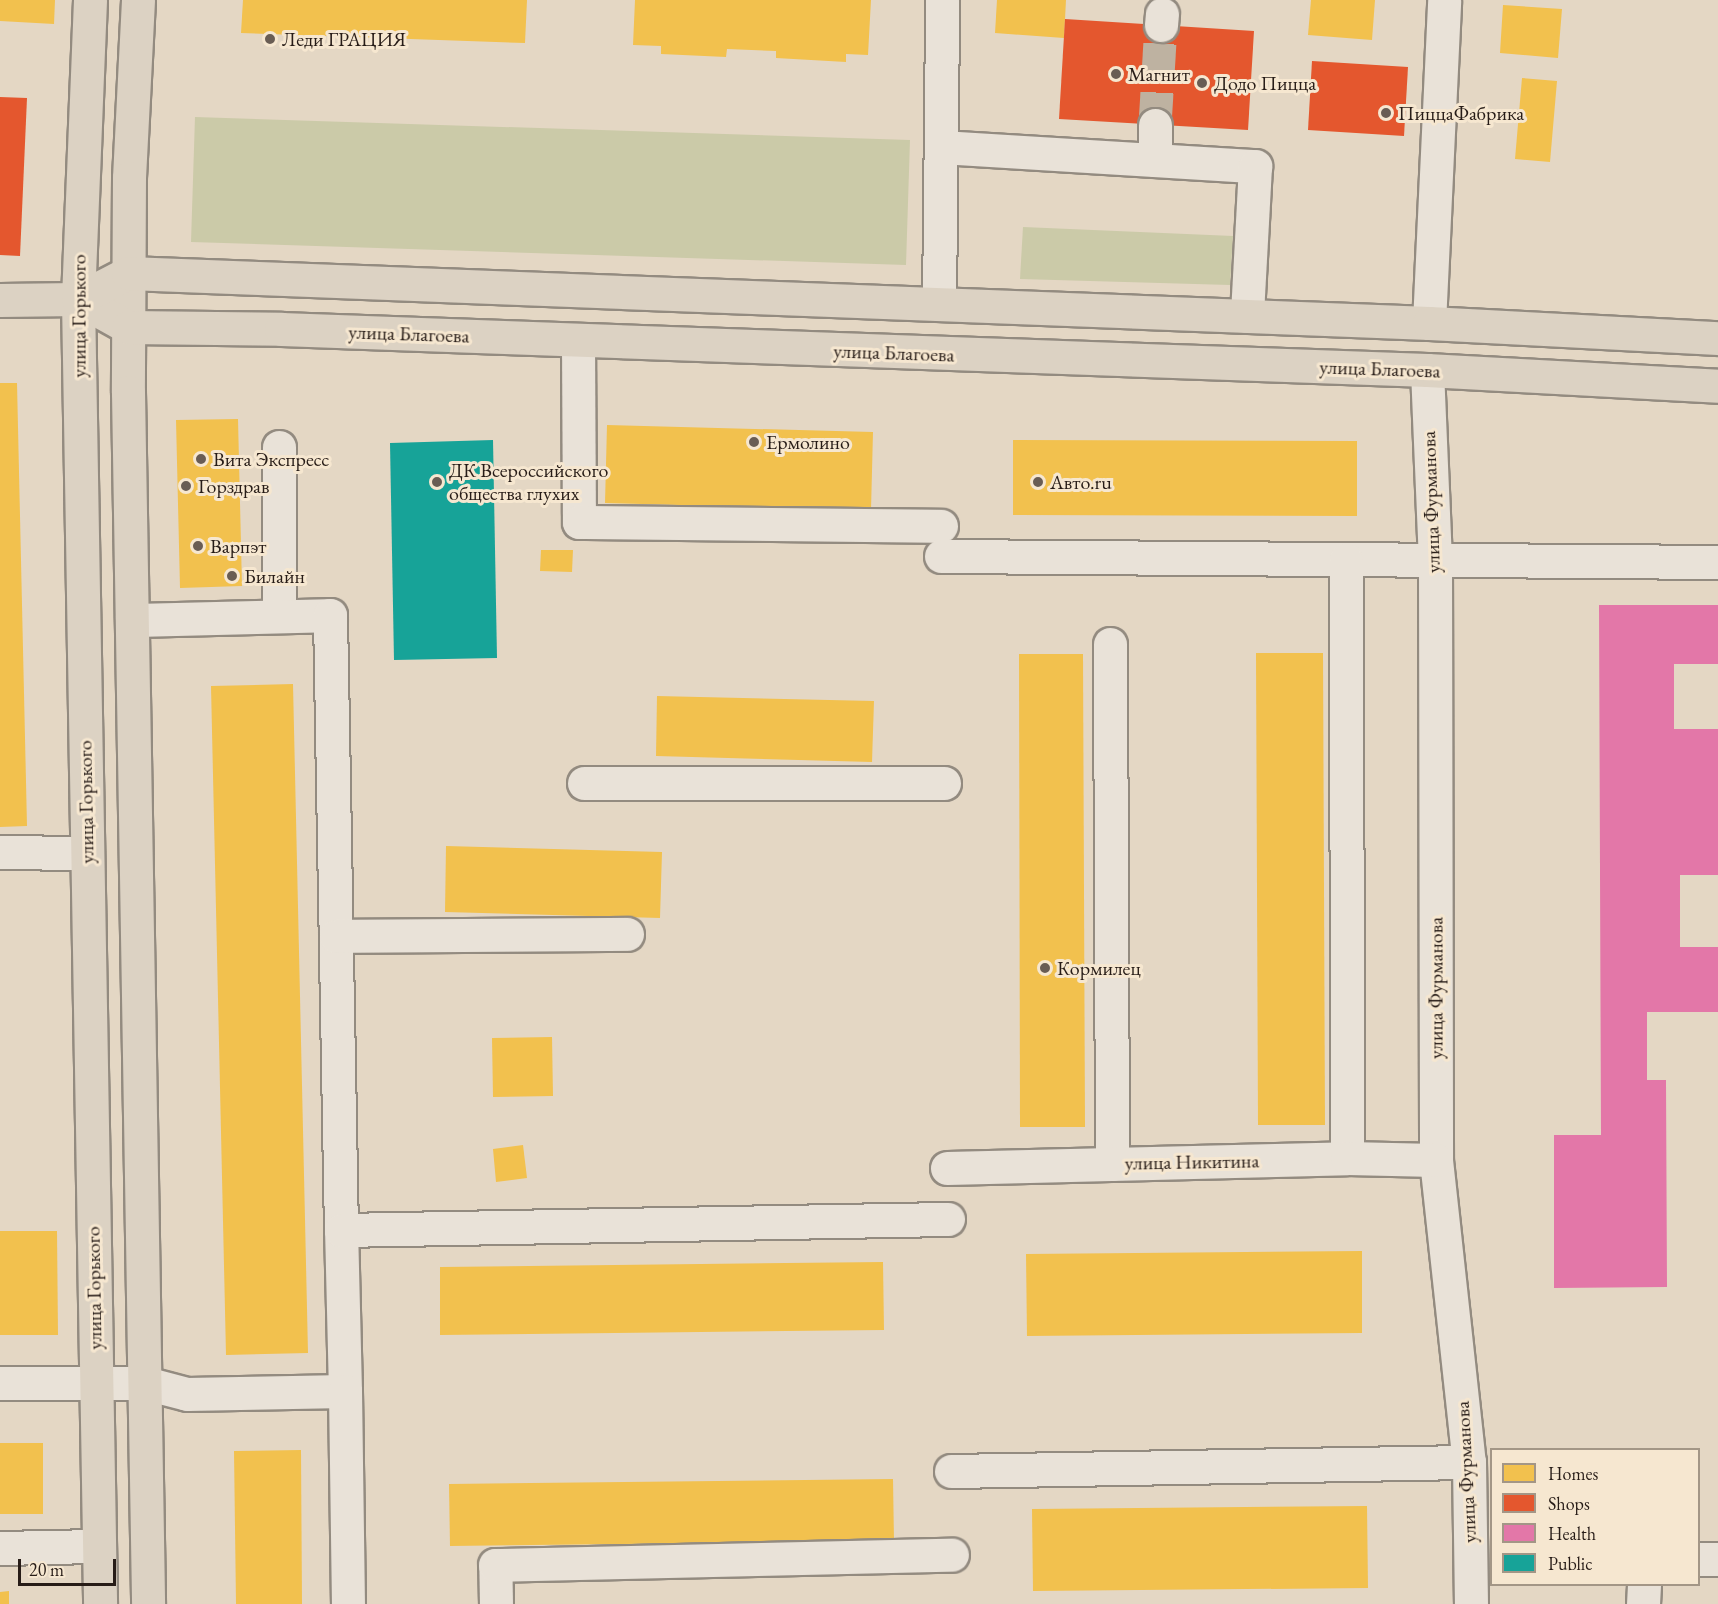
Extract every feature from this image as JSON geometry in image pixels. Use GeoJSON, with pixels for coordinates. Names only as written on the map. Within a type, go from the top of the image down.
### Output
{"type":"FeatureCollection","features":[{"type":"Feature","properties":{"kind":"main road","name":"улица Горького"},"geometry":{"type":"LineString","coordinates":[[90,0],[78,299],[100,1604]]}},
{"type":"Feature","properties":{"kind":"main road"},"geometry":{"type":"LineString","coordinates":[[138,0],[128,327],[148,1604]]}},
{"type":"Feature","properties":{"kind":"main road","name":"улица Благоева"},"geometry":{"type":"LineString","coordinates":[[0,300],[78,299],[128,273],[1429,323],[1718,338]]}},
{"type":"Feature","properties":{"kind":"main road","name":"улица Благоева"},"geometry":{"type":"LineString","coordinates":[[78,299],[128,327],[243,327],[1427,370],[1718,386]]}},
{"type":"Feature","properties":{"kind":"main road"},"geometry":{"type":"LineString","coordinates":[[1381,369],[1411,353],[1429,323]]}},
{"type":"Feature","properties":{"kind":"main road"},"geometry":{"type":"LineString","coordinates":[[1427,370],[1443,341],[1469,325]]}},
{"type":"Feature","properties":{"kind":"street"},"geometry":{"type":"LineString","coordinates":[[939,304],[942,0]]}},
{"type":"Feature","properties":{"kind":"street"},"geometry":{"type":"LineString","coordinates":[[1429,323],[1444,0]]}},
{"type":"Feature","properties":{"kind":"street"},"geometry":{"type":"LineString","coordinates":[[1155,125],[1155,160]]}},
{"type":"Feature","properties":{"kind":"street"},"geometry":{"type":"LineString","coordinates":[[940,147],[1256,166],[1247,316]]}},
{"type":"Feature","properties":{"kind":"street"},"geometry":{"type":"LineString","coordinates":[[578,340],[579,522],[1346,560],[1718,562]]}},
{"type":"Feature","properties":{"kind":"street","name":"улица Фурманова"},"geometry":{"type":"LineString","coordinates":[[1427,370],[1435,560],[1436,1160],[1481,1557],[1471,1604]]}},
{"type":"Feature","properties":{"kind":"street"},"geometry":{"type":"LineString","coordinates":[[279,447],[279,616]]}},
{"type":"Feature","properties":{"kind":"street"},"geometry":{"type":"LineString","coordinates":[[1346,560],[1347,1158]]}},
{"type":"Feature","properties":{"kind":"street"},"geometry":{"type":"LineString","coordinates":[[132,620],[330,615],[348,1604]]}},
{"type":"Feature","properties":{"kind":"street"},"geometry":{"type":"LineString","coordinates":[[1110,644],[1112,1164]]}},
{"type":"Feature","properties":{"kind":"street"},"geometry":{"type":"LineString","coordinates":[[584,783],[944,783]]}},
{"type":"Feature","properties":{"kind":"street"},"geometry":{"type":"LineString","coordinates":[[0,852],[87,853]]}},
{"type":"Feature","properties":{"kind":"street"},"geometry":{"type":"LineString","coordinates":[[336,936],[627,934]]}},
{"type":"Feature","properties":{"kind":"street","name":"улица Никитина"},"geometry":{"type":"LineString","coordinates":[[947,1168],[1347,1158],[1436,1160]]}},
{"type":"Feature","properties":{"kind":"street"},"geometry":{"type":"LineString","coordinates":[[341,1230],[948,1219]]}},
{"type":"Feature","properties":{"kind":"street"},"geometry":{"type":"LineString","coordinates":[[0,1383],[145,1383],[187,1394],[345,1391]]}},
{"type":"Feature","properties":{"kind":"street"},"geometry":{"type":"LineString","coordinates":[[951,1471],[1469,1461]]}},
{"type":"Feature","properties":{"kind":"street"},"geometry":{"type":"LineString","coordinates":[[0,1548],[99,1546]]}},
{"type":"Feature","properties":{"kind":"street"},"geometry":{"type":"LineString","coordinates":[[496,1604],[495,1565],[951,1555]]}},
{"type":"Feature","properties":{"kind":"street"},"geometry":{"type":"LineString","coordinates":[[1700,1559],[1718,1559]]}},
{"type":"Feature","properties":{"kind":"street"},"geometry":{"type":"LineString","coordinates":[[1643,1604],[1644,1586]]}},
{"type":"Feature","properties":{"kind":"green space"},"geometry":{"type":"Polygon","coordinates":[[[195,117],[910,140],[906,265],[191,242],[195,117]]]}},
{"type":"Feature","properties":{"kind":"green space"},"geometry":{"type":"Polygon","coordinates":[[[1023,227],[1233,236],[1230,285],[1020,279],[1023,227]]]}},
{"type":"Feature","properties":{"kind":"building: Homes"},"geometry":{"type":"Polygon","coordinates":[[[0,0],[55,0],[54,24],[0,21],[0,0]]]}},
{"type":"Feature","properties":{"kind":"building: Homes"},"geometry":{"type":"Polygon","coordinates":[[[243,0],[527,0],[525,43],[241,33],[243,0]]]}},
{"type":"Feature","properties":{"kind":"building: Homes"},"geometry":{"type":"Polygon","coordinates":[[[635,0],[871,0],[868,55],[846,54],[846,62],[776,58],[776,51],[727,49],[726,57],[661,54],[661,46],[633,45],[635,0]]]}},
{"type":"Feature","properties":{"kind":"building: Homes"},"geometry":{"type":"Polygon","coordinates":[[[997,0],[1066,0],[1064,38],[995,33],[997,0]]]}},
{"type":"Feature","properties":{"kind":"building: Homes"},"geometry":{"type":"Polygon","coordinates":[[[1311,0],[1375,0],[1372,40],[1308,35],[1311,0]]]}},
{"type":"Feature","properties":{"kind":"building: Homes"},"geometry":{"type":"Polygon","coordinates":[[[1503,5],[1562,9],[1558,58],[1500,53],[1503,5]]]}},
{"type":"Feature","properties":{"kind":"building: Homes"},"geometry":{"type":"Polygon","coordinates":[[[1522,78],[1557,81],[1550,162],[1515,159],[1522,78]]]}},
{"type":"Feature","properties":{"kind":"building: Homes"},"geometry":{"type":"Polygon","coordinates":[[[0,383],[17,383],[27,826],[0,827],[0,383]]]}},
{"type":"Feature","properties":{"kind":"building: Homes"},"geometry":{"type":"Polygon","coordinates":[[[238,419],[242,586],[180,588],[176,420],[238,419]]]}},
{"type":"Feature","properties":{"kind":"building: Homes"},"geometry":{"type":"Polygon","coordinates":[[[607,425],[873,432],[871,510],[605,503],[607,425]]]}},
{"type":"Feature","properties":{"kind":"building: Homes"},"geometry":{"type":"Polygon","coordinates":[[[1013,440],[1357,441],[1357,516],[1013,515],[1013,440]]]}},
{"type":"Feature","properties":{"kind":"building: Homes"},"geometry":{"type":"Polygon","coordinates":[[[541,550],[573,550],[572,572],[540,571],[541,550]]]}},
{"type":"Feature","properties":{"kind":"building: Homes"},"geometry":{"type":"Polygon","coordinates":[[[1256,653],[1323,653],[1325,1125],[1258,1125],[1256,653]]]}},
{"type":"Feature","properties":{"kind":"building: Homes"},"geometry":{"type":"Polygon","coordinates":[[[1019,654],[1083,654],[1085,1127],[1020,1127],[1019,654]]]}},
{"type":"Feature","properties":{"kind":"building: Homes"},"geometry":{"type":"Polygon","coordinates":[[[293,684],[308,1353],[226,1355],[211,686],[293,684]]]}},
{"type":"Feature","properties":{"kind":"building: Homes"},"geometry":{"type":"Polygon","coordinates":[[[657,696],[874,701],[872,762],[656,756],[657,696]]]}},
{"type":"Feature","properties":{"kind":"building: Homes"},"geometry":{"type":"Polygon","coordinates":[[[446,846],[662,852],[660,918],[445,912],[446,846]]]}},
{"type":"Feature","properties":{"kind":"building: Homes"},"geometry":{"type":"Polygon","coordinates":[[[552,1037],[553,1096],[493,1097],[492,1038],[552,1037]]]}},
{"type":"Feature","properties":{"kind":"building: Homes"},"geometry":{"type":"Polygon","coordinates":[[[523,1145],[527,1178],[496,1182],[493,1149],[523,1145]]]}},
{"type":"Feature","properties":{"kind":"building: Homes"},"geometry":{"type":"Polygon","coordinates":[[[0,1231],[57,1231],[58,1335],[0,1335],[0,1231]]]}},
{"type":"Feature","properties":{"kind":"building: Homes"},"geometry":{"type":"Polygon","coordinates":[[[1362,1251],[1362,1333],[1027,1336],[1026,1254],[1362,1251]]]}},
{"type":"Feature","properties":{"kind":"building: Homes"},"geometry":{"type":"Polygon","coordinates":[[[883,1262],[884,1330],[440,1335],[440,1267],[883,1262]]]}},
{"type":"Feature","properties":{"kind":"building: Homes"},"geometry":{"type":"Polygon","coordinates":[[[0,1443],[43,1443],[43,1514],[0,1514],[0,1443]]]}},
{"type":"Feature","properties":{"kind":"building: Homes"},"geometry":{"type":"Polygon","coordinates":[[[301,1450],[302,1604],[236,1604],[234,1451],[301,1450]]]}},
{"type":"Feature","properties":{"kind":"building: Homes"},"geometry":{"type":"Polygon","coordinates":[[[893,1479],[894,1541],[450,1546],[449,1484],[893,1479]]]}},
{"type":"Feature","properties":{"kind":"building: Homes"},"geometry":{"type":"Polygon","coordinates":[[[1367,1506],[1368,1588],[1033,1591],[1032,1509],[1367,1506]]]}},
{"type":"Feature","properties":{"kind":"building: Homes"},"geometry":{"type":"Polygon","coordinates":[[[9,1591],[9,1604],[0,1604],[0,1592],[9,1591]]]}},
{"type":"Feature","properties":{"kind":"building: Shops"},"geometry":{"type":"Polygon","coordinates":[[[1065,19],[1254,31],[1248,130],[1059,119],[1065,19]]]}},
{"type":"Feature","properties":{"kind":"building: Shops"},"geometry":{"type":"Polygon","coordinates":[[[1312,61],[1408,67],[1404,136],[1308,130],[1312,61]]]}},
{"type":"Feature","properties":{"kind":"building: Shops"},"geometry":{"type":"Polygon","coordinates":[[[0,97],[27,98],[20,256],[0,255],[0,97]]]}},
{"type":"Feature","properties":{"kind":"building: Health"},"geometry":{"type":"Polygon","coordinates":[[[1599,605],[1718,605],[1718,664],[1674,664],[1674,729],[1718,729],[1718,875],[1680,875],[1680,947],[1718,947],[1718,1012],[1647,1012],[1647,1080],[1666,1080],[1667,1287],[1554,1288],[1554,1135],[1601,1135],[1599,605]]]}},
{"type":"Feature","properties":{"kind":"building: Public"},"geometry":{"type":"Polygon","coordinates":[[[493,440],[497,658],[394,660],[390,443],[493,440]]]}},
{"type":"Feature","properties":{"kind":"tunnel"},"geometry":{"type":"LineString","coordinates":[[1155,125],[1161,25]]}},
{"type":"Feature","properties":{"kind":"place","name":"Леди ГРАЦИЯ"},"geometry":{"type":"Point","coordinates":[270,39]}},
{"type":"Feature","properties":{"kind":"place","name":"Магнит"},"geometry":{"type":"Point","coordinates":[1116,74]}},
{"type":"Feature","properties":{"kind":"place","name":"Додо Пицца"},"geometry":{"type":"Point","coordinates":[1202,83]}},
{"type":"Feature","properties":{"kind":"place","name":"ПиццаФабрика"},"geometry":{"type":"Point","coordinates":[1386,113]}},
{"type":"Feature","properties":{"kind":"place","name":"Ермолино"},"geometry":{"type":"Point","coordinates":[754,442]}},
{"type":"Feature","properties":{"kind":"place","name":"Вита Экспресс"},"geometry":{"type":"Point","coordinates":[201,459]}},
{"type":"Feature","properties":{"kind":"place","name":"ДК Всероссийского общества глухих"},"geometry":{"type":"Point","coordinates":[437,482]}},
{"type":"Feature","properties":{"kind":"place","name":"Авто.ru"},"geometry":{"type":"Point","coordinates":[1038,482]}},
{"type":"Feature","properties":{"kind":"place","name":"Горздрав"},"geometry":{"type":"Point","coordinates":[186,486]}},
{"type":"Feature","properties":{"kind":"place","name":"Варпэт"},"geometry":{"type":"Point","coordinates":[198,546]}},
{"type":"Feature","properties":{"kind":"place","name":"Билайн"},"geometry":{"type":"Point","coordinates":[232,576]}},
{"type":"Feature","properties":{"kind":"place","name":"Кормилец"},"geometry":{"type":"Point","coordinates":[1045,968]}}]}
